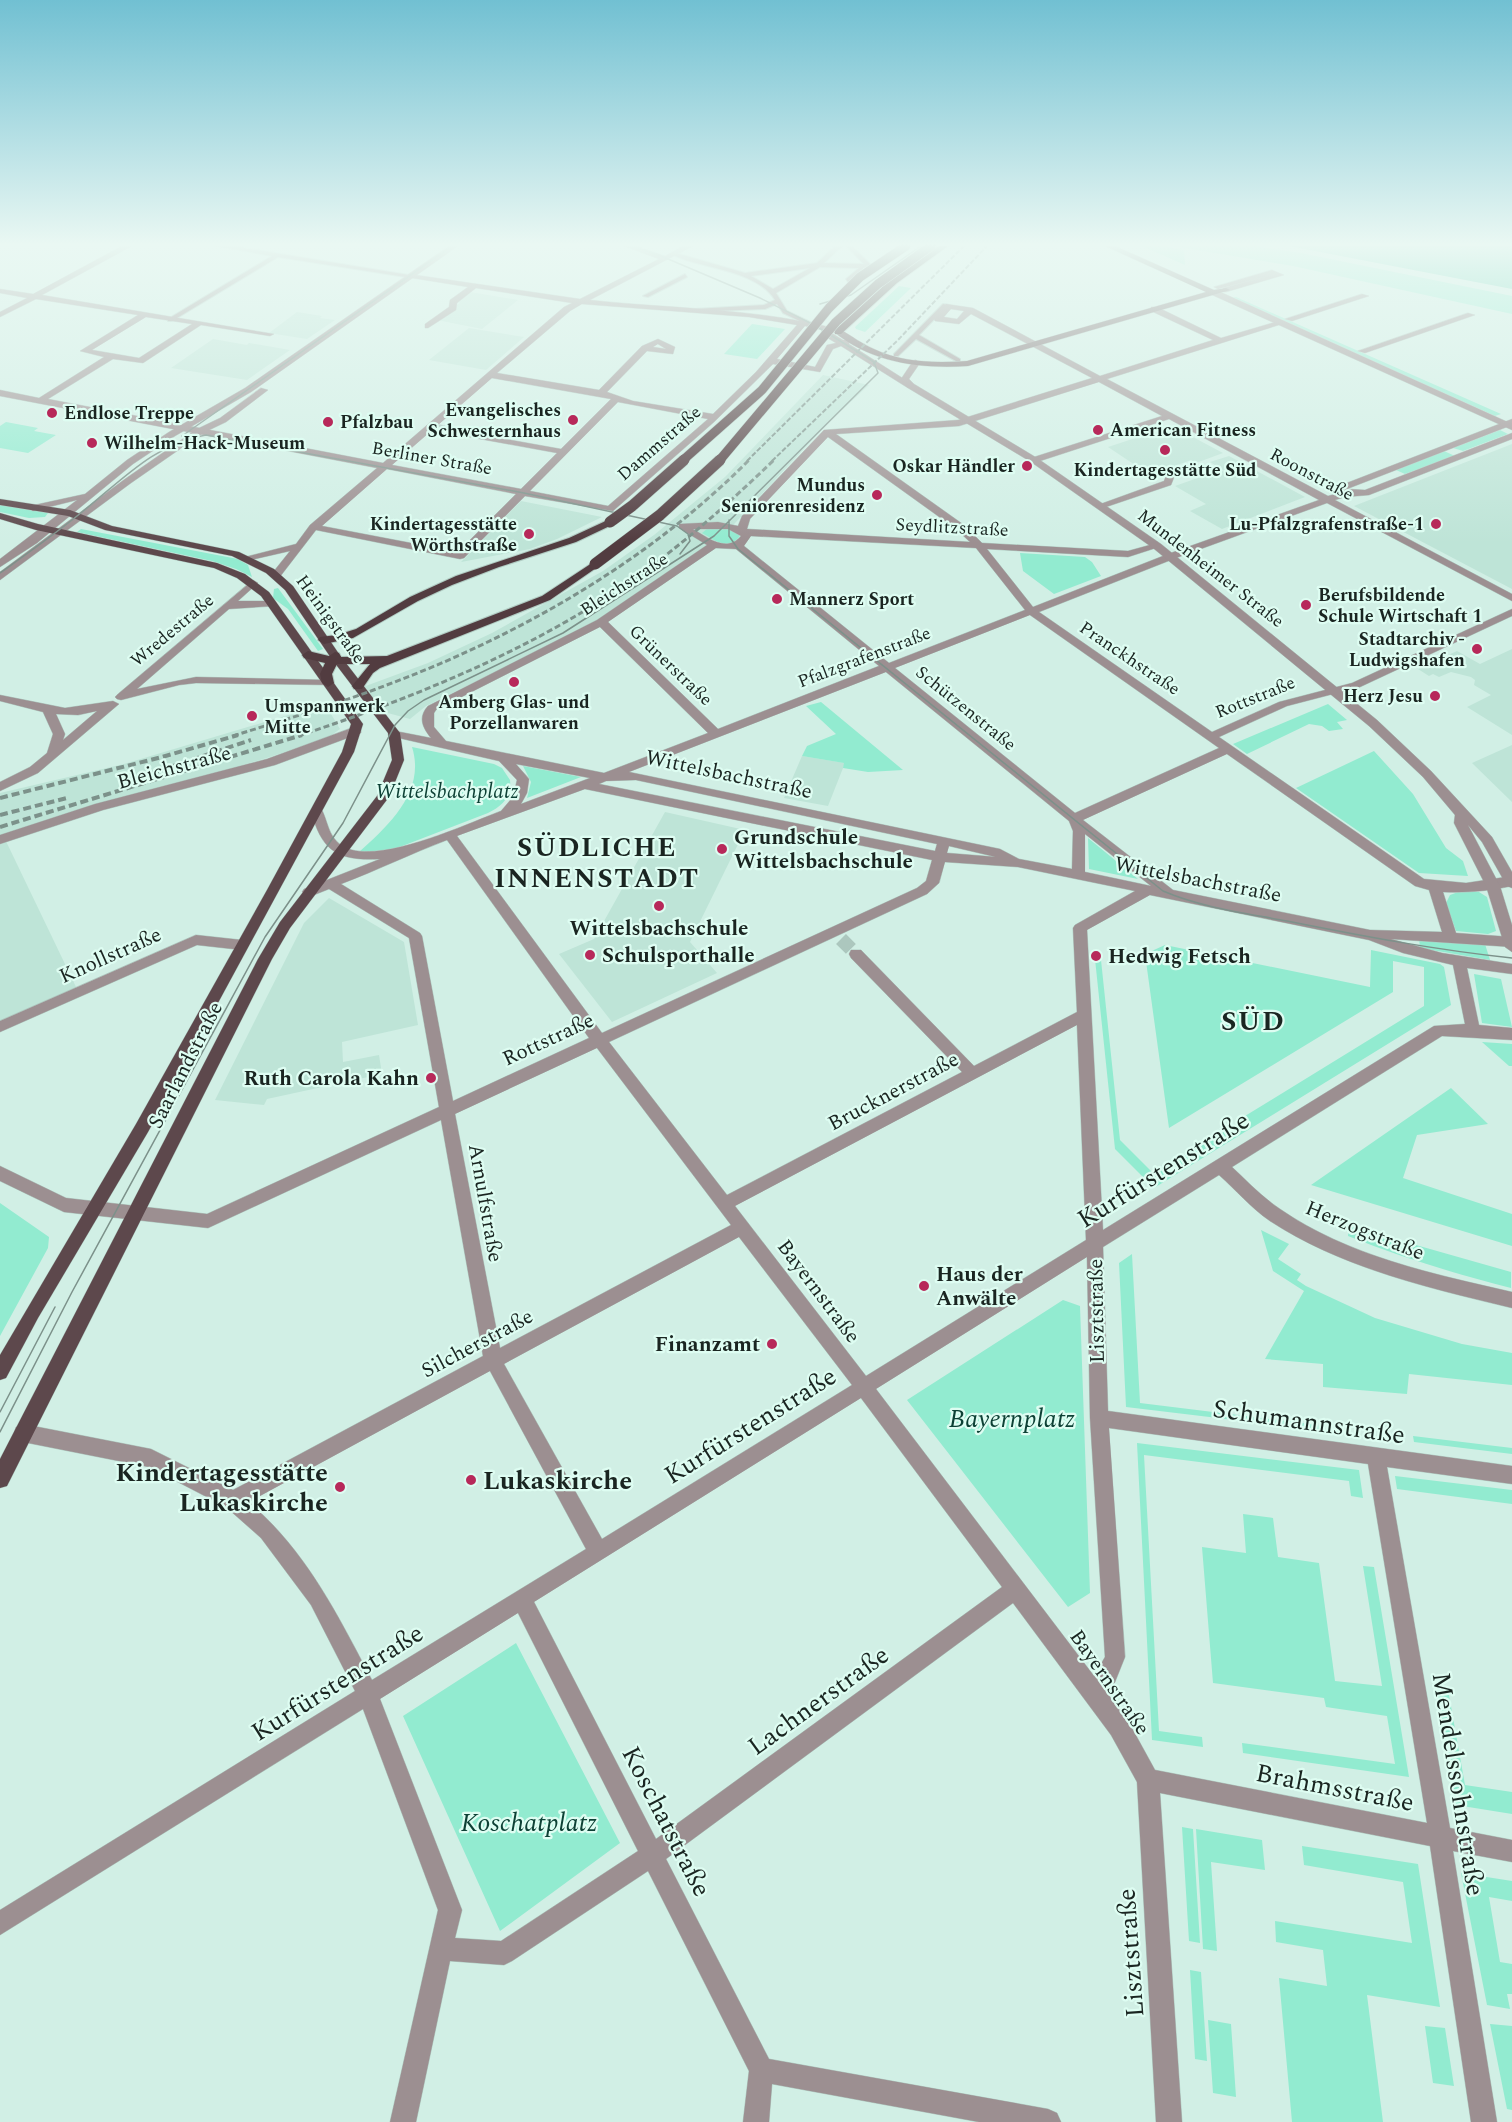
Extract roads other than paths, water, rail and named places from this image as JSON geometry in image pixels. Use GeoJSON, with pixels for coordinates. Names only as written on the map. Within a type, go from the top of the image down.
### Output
{"type":"FeatureCollection","features":[{"type":"Feature","properties":{"kind":"highway"},"geometry":{"type":"LineString","coordinates":[[324,640],[355,636],[398,608],[457,580],[595,532],[632,506],[762,390],[800,345]]}},
{"type":"Feature","properties":{"kind":"highway"},"geometry":{"type":"LineString","coordinates":[[360,688],[369,670],[388,659],[546,598],[665,513],[756,419],[815,345]]}},
{"type":"Feature","properties":{"kind":"highway"},"geometry":{"type":"LineString","coordinates":[[308,655],[388,659]]}},
{"type":"Feature","properties":{"kind":"highway"},"geometry":{"type":"LineString","coordinates":[[328,683],[326,674],[335,658]]}},
{"type":"Feature","properties":{"kind":"main road"},"geometry":{"type":"LineString","coordinates":[[861,345],[873,353],[926,364],[969,363],[1036,345]]}},
{"type":"Feature","properties":{"kind":"main road"},"geometry":{"type":"LineString","coordinates":[[0,502],[81,517]]}},
{"type":"Feature","properties":{"kind":"main road"},"geometry":{"type":"LineString","coordinates":[[16,520],[63,515]]}},
{"type":"Feature","properties":{"kind":"main road","name":"Heinigstraße"},"geometry":{"type":"LineString","coordinates":[[0,516],[47,529],[66,529],[217,566],[252,583],[268,599],[308,655]]}},
{"type":"Feature","properties":{"kind":"main road","name":"Heinigstraße"},"geometry":{"type":"LineString","coordinates":[[81,517],[109,528],[202,547],[246,558],[257,564],[289,588],[308,613],[335,658],[360,688]]}},
{"type":"Feature","properties":{"kind":"main road"},"geometry":{"type":"LineString","coordinates":[[66,529],[109,528]]}},
{"type":"Feature","properties":{"kind":"main road"},"geometry":{"type":"LineString","coordinates":[[186,560],[183,553],[202,547]]}},
{"type":"Feature","properties":{"kind":"main road"},"geometry":{"type":"LineString","coordinates":[[252,583],[257,564]]}},
{"type":"Feature","properties":{"kind":"main road"},"geometry":{"type":"LineString","coordinates":[[268,599],[275,576]]}},
{"type":"Feature","properties":{"kind":"main road"},"geometry":{"type":"LineString","coordinates":[[308,655],[353,717],[357,730]]}},
{"type":"Feature","properties":{"kind":"main road"},"geometry":{"type":"LineString","coordinates":[[360,688],[394,733]]}},
{"type":"Feature","properties":{"kind":"main road","name":"Saarlandstraße"},"geometry":{"type":"LineString","coordinates":[[0,1372],[32,1313],[142,1128],[317,811],[357,730]]}},
{"type":"Feature","properties":{"kind":"main road","name":"Saarlandstraße"},"geometry":{"type":"LineString","coordinates":[[0,1479],[265,959],[309,892],[372,814],[391,782],[399,755],[394,733]]}},
{"type":"Feature","properties":{"kind":"street"},"geometry":{"type":"LineString","coordinates":[[94,345],[84,351],[140,361],[165,345]]}},
{"type":"Feature","properties":{"kind":"street"},"geometry":{"type":"LineString","coordinates":[[0,564],[130,462],[212,412],[313,345]]}},
{"type":"Feature","properties":{"kind":"street"},"geometry":{"type":"LineString","coordinates":[[0,577],[200,431],[223,420],[298,365],[315,345]]}},
{"type":"Feature","properties":{"kind":"street"},"geometry":{"type":"LineString","coordinates":[[275,576],[314,526],[433,428],[526,345]]}},
{"type":"Feature","properties":{"kind":"street","name":"Dammstraße"},"geometry":{"type":"LineString","coordinates":[[610,509],[714,417],[788,345]]}},
{"type":"Feature","properties":{"kind":"street"},"geometry":{"type":"LineString","coordinates":[[821,345],[822,357]]}},
{"type":"Feature","properties":{"kind":"street"},"geometry":{"type":"LineString","coordinates":[[772,362],[817,370],[822,357],[834,345]]}},
{"type":"Feature","properties":{"kind":"street","name":"Mundenheimer Straße"},"geometry":{"type":"LineString","coordinates":[[845,345],[1034,460],[1172,556],[1395,742],[1427,774],[1461,814],[1473,823],[1487,840],[1512,882]]}},
{"type":"Feature","properties":{"kind":"street"},"geometry":{"type":"LineString","coordinates":[[896,356],[907,345]]}},
{"type":"Feature","properties":{"kind":"street"},"geometry":{"type":"LineString","coordinates":[[932,345],[958,360]]}},
{"type":"Feature","properties":{"kind":"street","name":"Roonstraße"},"geometry":{"type":"LineString","coordinates":[[1036,345],[1512,598]]}},
{"type":"Feature","properties":{"kind":"street"},"geometry":{"type":"LineString","coordinates":[[744,531],[732,526],[682,525],[713,546],[737,545],[745,539],[746,518],[827,432],[968,421],[1208,345]]}},
{"type":"Feature","properties":{"kind":"street"},"geometry":{"type":"LineString","coordinates":[[1339,345],[1511,423]]}},
{"type":"Feature","properties":{"kind":"street"},"geometry":{"type":"LineString","coordinates":[[1347,345],[1511,423]]}},
{"type":"Feature","properties":{"kind":"street"},"geometry":{"type":"LineString","coordinates":[[1362,351],[1380,345]]}},
{"type":"Feature","properties":{"kind":"street"},"geometry":{"type":"LineString","coordinates":[[601,393],[645,348]]}},
{"type":"Feature","properties":{"kind":"street"},"geometry":{"type":"LineString","coordinates":[[41,400],[112,356]]}},
{"type":"Feature","properties":{"kind":"street"},"geometry":{"type":"LineString","coordinates":[[916,363],[905,379],[911,386],[926,364]]}},
{"type":"Feature","properties":{"kind":"street"},"geometry":{"type":"LineString","coordinates":[[492,375],[601,393],[631,403],[714,417]]}},
{"type":"Feature","properties":{"kind":"street","name":"Berliner Straße"},"geometry":{"type":"LineString","coordinates":[[0,393],[610,509]]}},
{"type":"Feature","properties":{"kind":"street"},"geometry":{"type":"LineString","coordinates":[[314,526],[460,556],[617,398]]}},
{"type":"Feature","properties":{"kind":"street"},"geometry":{"type":"LineString","coordinates":[[160,422],[212,412]]}},
{"type":"Feature","properties":{"kind":"street"},"geometry":{"type":"LineString","coordinates":[[1034,460],[1170,416]]}},
{"type":"Feature","properties":{"kind":"street","name":"Pfalzgrafenstraße"},"geometry":{"type":"LineString","coordinates":[[1344,494],[1342,488],[1511,423]]}},
{"type":"Feature","properties":{"kind":"street"},"geometry":{"type":"LineString","coordinates":[[458,432],[564,452]]}},
{"type":"Feature","properties":{"kind":"street","name":"Pranckhstraße"},"geometry":{"type":"LineString","coordinates":[[827,432],[960,527],[978,544],[1031,611],[1406,874],[1420,883],[1435,887]]}},
{"type":"Feature","properties":{"kind":"street","name":"Pfalzgrafenstraße"},"geometry":{"type":"LineString","coordinates":[[309,892],[386,862],[397,854],[716,734],[1172,556],[1344,494],[1366,493],[1512,436]]}},
{"type":"Feature","properties":{"kind":"street"},"geometry":{"type":"LineString","coordinates":[[1100,506],[1168,483],[1170,475]]}},
{"type":"Feature","properties":{"kind":"street"},"geometry":{"type":"LineString","coordinates":[[33,508],[64,502],[93,491]]}},
{"type":"Feature","properties":{"kind":"street","name":"Seydlitzstraße"},"geometry":{"type":"LineString","coordinates":[[744,531],[1128,554],[1157,546]]}},
{"type":"Feature","properties":{"kind":"street","name":"Schützenstraße"},"geometry":{"type":"LineString","coordinates":[[737,545],[1074,819],[1174,896]]}},
{"type":"Feature","properties":{"kind":"street"},"geometry":{"type":"LineString","coordinates":[[246,558],[298,546]]}},
{"type":"Feature","properties":{"kind":"street","name":"Bleichstraße"},"geometry":{"type":"LineString","coordinates":[[444,746],[428,727],[428,713],[432,708],[601,622],[713,546]]}},
{"type":"Feature","properties":{"kind":"street","name":"Wredestraße"},"geometry":{"type":"LineString","coordinates":[[0,787],[34,770],[252,583]]}},
{"type":"Feature","properties":{"kind":"street"},"geometry":{"type":"LineString","coordinates":[[226,607],[268,599]]}},
{"type":"Feature","properties":{"kind":"street","name":"Rottstraße"},"geometry":{"type":"LineString","coordinates":[[1212,736],[1283,704],[1356,684],[1512,612]]}},
{"type":"Feature","properties":{"kind":"street","name":"Grünerstraße"},"geometry":{"type":"LineString","coordinates":[[601,622],[716,734]]}},
{"type":"Feature","properties":{"kind":"street"},"geometry":{"type":"LineString","coordinates":[[0,698],[49,712],[87,712],[179,682],[328,683]]}},
{"type":"Feature","properties":{"kind":"street"},"geometry":{"type":"LineString","coordinates":[[49,712],[59,734],[52,755]]}},
{"type":"Feature","properties":{"kind":"street","name":"Bleichstraße"},"geometry":{"type":"LineString","coordinates":[[0,840],[99,807],[271,762],[357,730]]}},
{"type":"Feature","properties":{"kind":"street","name":"Wittelsbachstraße"},"geometry":{"type":"LineString","coordinates":[[394,733],[444,746],[604,777],[636,776],[1000,853],[1018,863]]}},
{"type":"Feature","properties":{"kind":"street","name":"Rottstraße"},"geometry":{"type":"LineString","coordinates":[[1074,819],[1229,748]]}},
{"type":"Feature","properties":{"kind":"street"},"geometry":{"type":"LineString","coordinates":[[504,758],[523,779],[517,803],[505,813]]}},
{"type":"Feature","properties":{"kind":"street","name":"Wittelsbachstraße"},"geometry":{"type":"LineString","coordinates":[[582,784],[939,864],[1018,863],[1370,935],[1402,948],[1459,961],[1512,969]]}},
{"type":"Feature","properties":{"kind":"street"},"geometry":{"type":"LineString","coordinates":[[317,811],[326,839],[341,852]]}},
{"type":"Feature","properties":{"kind":"street","name":"Mundenheimer Straße"},"geometry":{"type":"LineString","coordinates":[[1461,814],[1461,823],[1493,886],[1512,944]]}},
{"type":"Feature","properties":{"kind":"street"},"geometry":{"type":"LineString","coordinates":[[1074,819],[1079,831],[1078,876]]}},
{"type":"Feature","properties":{"kind":"street","name":"Bayernstraße"},"geometry":{"type":"LineString","coordinates":[[449,834],[598,1039],[864,1387],[1119,1727],[1148,1780]]}},
{"type":"Feature","properties":{"kind":"street","name":"Rottstraße"},"geometry":{"type":"LineString","coordinates":[[0,1173],[64,1205],[208,1221],[598,1039],[838,935],[922,891],[932,883],[944,841]]}},
{"type":"Feature","properties":{"kind":"street","name":"Pfalzgrafenstraße"},"geometry":{"type":"LineString","coordinates":[[341,852],[370,856],[397,854]]}},
{"type":"Feature","properties":{"kind":"street"},"geometry":{"type":"LineString","coordinates":[[1450,937],[1435,887],[1493,886],[1512,882]]}},
{"type":"Feature","properties":{"kind":"street","name":"Arnulfstraße"},"geometry":{"type":"LineString","coordinates":[[331,884],[415,936],[493,1360],[598,1551]]}},
{"type":"Feature","properties":{"kind":"street","name":"Lisztstraße"},"geometry":{"type":"LineString","coordinates":[[1093,1693],[1108,1675],[1115,1658],[1099,1418],[1095,1244],[1082,1016],[1080,928],[1148,890]]}},
{"type":"Feature","properties":{"kind":"street","name":"Wittelsbachstraße"},"geometry":{"type":"LineString","coordinates":[[1370,935],[1450,937],[1512,944]]}},
{"type":"Feature","properties":{"kind":"street","name":"Knollstraße"},"geometry":{"type":"LineString","coordinates":[[0,1027],[196,940],[242,945]]}},
{"type":"Feature","properties":{"kind":"street"},"geometry":{"type":"LineString","coordinates":[[856,954],[973,1074]]}},
{"type":"Feature","properties":{"kind":"street"},"geometry":{"type":"LineString","coordinates":[[1459,961],[1473,1030]]}},
{"type":"Feature","properties":{"kind":"street","name":"Brucknerstraße"},"geometry":{"type":"LineString","coordinates":[[724,1204],[1082,1016]]}},
{"type":"Feature","properties":{"kind":"street","name":"Kurfürstenstraße"},"geometry":{"type":"LineString","coordinates":[[0,1923],[1439,1030],[1473,1030],[1512,1034]]}},
{"type":"Feature","properties":{"kind":"street","name":"Herzogstraße"},"geometry":{"type":"LineString","coordinates":[[1220,1166],[1275,1214],[1311,1235],[1399,1271],[1512,1300]]}},
{"type":"Feature","properties":{"kind":"street","name":"Silcherstraße"},"geometry":{"type":"LineString","coordinates":[[233,1500],[742,1227]]}},
{"type":"Feature","properties":{"kind":"street","name":"Schumannstraße"},"geometry":{"type":"LineString","coordinates":[[1099,1418],[1512,1475]]}},
{"type":"Feature","properties":{"kind":"street"},"geometry":{"type":"LineString","coordinates":[[23,1433],[151,1458],[233,1500],[268,1531],[318,1598],[368,1694],[450,1910],[403,2122]]}},
{"type":"Feature","properties":{"kind":"street","name":"Mendelssohnstraße"},"geometry":{"type":"LineString","coordinates":[[1376,1456],[1440,1837],[1484,2122]]}},
{"type":"Feature","properties":{"kind":"street","name":"Lachnerstraße"},"geometry":{"type":"LineString","coordinates":[[652,1855],[1015,1589]]}},
{"type":"Feature","properties":{"kind":"street","name":"Koschatstraße"},"geometry":{"type":"LineString","coordinates":[[522,1599],[761,2070]]}},
{"type":"Feature","properties":{"kind":"street","name":"Lisztstraße"},"geometry":{"type":"LineString","coordinates":[[1148,1780],[1169,2122]]}},
{"type":"Feature","properties":{"kind":"street","name":"Brahmsstraße"},"geometry":{"type":"LineString","coordinates":[[1148,1780],[1512,1851]]}},
{"type":"Feature","properties":{"kind":"street"},"geometry":{"type":"LineString","coordinates":[[440,1949],[504,1953],[652,1855]]}},
{"type":"Feature","properties":{"kind":"street"},"geometry":{"type":"LineString","coordinates":[[756,2122],[761,2070],[1048,2122]]}},
{"type":"Feature","properties":{"kind":"tunnel"},"geometry":{"type":"LineString","coordinates":[[437,428],[458,432]]}},
{"type":"Feature","properties":{"kind":"tunnel"},"geometry":{"type":"LineString","coordinates":[[841,939],[856,954]]}},
{"type":"Feature","properties":{"kind":"tram line"},"geometry":{"type":"LineString","coordinates":[[182,436],[311,345]]}},
{"type":"Feature","properties":{"kind":"tram line"},"geometry":{"type":"LineString","coordinates":[[729,521],[878,373],[874,362],[847,345]]}},
{"type":"Feature","properties":{"kind":"tram line"},"geometry":{"type":"LineString","coordinates":[[0,573],[62,528],[140,465],[171,446],[206,435],[524,493],[677,526],[688,534],[690,541],[680,554]]}},
{"type":"Feature","properties":{"kind":"tram line"},"geometry":{"type":"LineString","coordinates":[[0,1432],[72,1292],[265,937],[343,823],[395,725],[408,711],[424,700],[563,633],[714,536],[729,521]]}},
{"type":"Feature","properties":{"kind":"tram line"},"geometry":{"type":"LineString","coordinates":[[729,521],[729,536],[738,549],[1163,891],[1193,902],[1240,912],[1399,942],[1512,958]]}},
{"type":"Feature","properties":{"kind":"tram line"},"geometry":{"type":"LineString","coordinates":[[0,1412],[55,1307]]}},
{"type":"Feature","properties":{"kind":"railway"},"geometry":{"type":"LineString","coordinates":[[747,461],[864,345]]}},
{"type":"Feature","properties":{"kind":"railway"},"geometry":{"type":"LineString","coordinates":[[772,461],[893,345]]}},
{"type":"Feature","properties":{"kind":"railway"},"geometry":{"type":"LineString","coordinates":[[233,736],[384,686],[434,666],[532,620],[625,563],[710,497],[749,460]]}},
{"type":"Feature","properties":{"kind":"railway"},"geometry":{"type":"LineString","coordinates":[[298,736],[431,687],[517,648],[559,625],[600,601],[657,562],[708,520],[774,460]]}},
{"type":"Feature","properties":{"kind":"railway"},"geometry":{"type":"LineString","coordinates":[[0,798],[162,757],[238,735]]}},
{"type":"Feature","properties":{"kind":"railway"},"geometry":{"type":"LineString","coordinates":[[0,827],[302,735]]}},
{"type":"Feature","properties":{"kind":"railway"},"geometry":{"type":"LineString","coordinates":[[146,775],[251,740]]}},
{"type":"Feature","properties":{"kind":"railway"},"geometry":{"type":"LineString","coordinates":[[0,815],[67,798]]}},
{"type":"Feature","properties":{"kind":"place","name":"Endlose Treppe"},"geometry":{"type":"Point","coordinates":[52,413]}},
{"type":"Feature","properties":{"kind":"place","name":"Evangelisches Schwesternhaus"},"geometry":{"type":"Point","coordinates":[573,420]}},
{"type":"Feature","properties":{"kind":"place","name":"Pfalzbau"},"geometry":{"type":"Point","coordinates":[328,422]}},
{"type":"Feature","properties":{"kind":"place","name":"American Fitness"},"geometry":{"type":"Point","coordinates":[1098,430]}},
{"type":"Feature","properties":{"kind":"place","name":"Wilhelm-Hack-Museum"},"geometry":{"type":"Point","coordinates":[92,443]}},
{"type":"Feature","properties":{"kind":"place","name":"Kindertagesstätte Süd"},"geometry":{"type":"Point","coordinates":[1165,450]}},
{"type":"Feature","properties":{"kind":"place","name":"Oskar Händler"},"geometry":{"type":"Point","coordinates":[1027,466]}},
{"type":"Feature","properties":{"kind":"place","name":"Mundus Seniorenresidenz"},"geometry":{"type":"Point","coordinates":[877,495]}},
{"type":"Feature","properties":{"kind":"place","name":"Lu-Pfalzgrafenstraße-1"},"geometry":{"type":"Point","coordinates":[1436,524]}},
{"type":"Feature","properties":{"kind":"place","name":"Kindertagesstätte Wörthstraße"},"geometry":{"type":"Point","coordinates":[529,534]}},
{"type":"Feature","properties":{"kind":"place","name":"Mannerz Sport"},"geometry":{"type":"Point","coordinates":[777,599]}},
{"type":"Feature","properties":{"kind":"place","name":"Berufsbildende Schule Wirtschaft 1"},"geometry":{"type":"Point","coordinates":[1306,605]}},
{"type":"Feature","properties":{"kind":"place","name":"Stadtarchiv - Ludwigshafen"},"geometry":{"type":"Point","coordinates":[1477,649]}},
{"type":"Feature","properties":{"kind":"place","name":"Amberg Glas- und Porzellanwaren"},"geometry":{"type":"Point","coordinates":[514,682]}},
{"type":"Feature","properties":{"kind":"place","name":"Herz Jesu"},"geometry":{"type":"Point","coordinates":[1435,696]}},
{"type":"Feature","properties":{"kind":"place","name":"Umspannwerk Mitte"},"geometry":{"type":"Point","coordinates":[252,716]}},
{"type":"Feature","properties":{"kind":"place","name":"Grundschule Wittelsbachschule"},"geometry":{"type":"Point","coordinates":[722,849]}},
{"type":"Feature","properties":{"kind":"place","name":"Wittelsbachschule"},"geometry":{"type":"Point","coordinates":[659,906]}},
{"type":"Feature","properties":{"kind":"place","name":"Schulsporthalle"},"geometry":{"type":"Point","coordinates":[590,955]}},
{"type":"Feature","properties":{"kind":"place","name":"Hedwig Fetsch"},"geometry":{"type":"Point","coordinates":[1096,956]}},
{"type":"Feature","properties":{"kind":"place","name":"Ruth Carola Kahn"},"geometry":{"type":"Point","coordinates":[431,1078]}},
{"type":"Feature","properties":{"kind":"place","name":"Haus der Anwälte"},"geometry":{"type":"Point","coordinates":[924,1286]}},
{"type":"Feature","properties":{"kind":"place","name":"Finanzamt"},"geometry":{"type":"Point","coordinates":[772,1344]}},
{"type":"Feature","properties":{"kind":"place","name":"Lukaskirche"},"geometry":{"type":"Point","coordinates":[471,1480]}},
{"type":"Feature","properties":{"kind":"place","name":"Kindertagesstätte Lukaskirche"},"geometry":{"type":"Point","coordinates":[340,1487]}},
{"type":"Feature","properties":{"kind":"district","name":"SÜDLICHE INNENSTADT"},"geometry":{"type":"Point","coordinates":[597,862]}},
{"type":"Feature","properties":{"kind":"district","name":"SÜD"},"geometry":{"type":"Point","coordinates":[1253,1021]}},
{"type":"Feature","properties":{"kind":"park label","name":"Wittelsbachplatz"},"geometry":{"type":"Point","coordinates":[447,791]}},
{"type":"Feature","properties":{"kind":"park label","name":"Bayernplatz"},"geometry":{"type":"Point","coordinates":[1012,1418]}},
{"type":"Feature","properties":{"kind":"park label","name":"Koschatplatz"},"geometry":{"type":"Point","coordinates":[529,1822]}}]}
